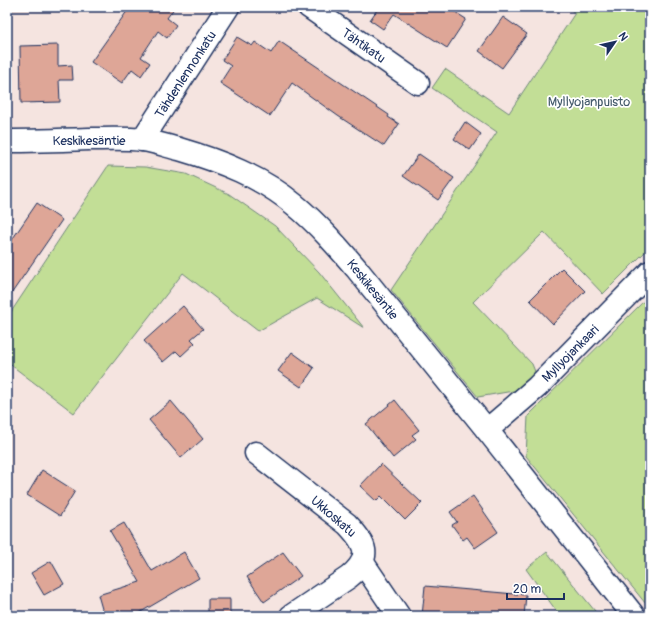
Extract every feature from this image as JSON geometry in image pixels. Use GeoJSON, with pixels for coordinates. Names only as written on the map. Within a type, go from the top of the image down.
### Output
{"type":"FeatureCollection","features":[{"type":"Feature","properties":{"kind":"street","name":"Tähdenlennonkatu"},"geometry":{"type":"LineString","coordinates":[[142,140],[228,7]]}},
{"type":"Feature","properties":{"kind":"street","name":"Tähtikatu"},"geometry":{"type":"LineString","coordinates":[[309,7],[418,83]]}},
{"type":"Feature","properties":{"kind":"street","name":"Keskikesäntie"},"geometry":{"type":"LineString","coordinates":[[7,141],[142,140],[193,153],[223,163],[248,175],[294,204],[316,224],[356,268],[487,430],[634,616]]}},
{"type":"Feature","properties":{"kind":"street","name":"Myllyojankaari"},"geometry":{"type":"LineString","coordinates":[[487,430],[537,388],[650,272]]}},
{"type":"Feature","properties":{"kind":"street","name":"Ukkoskatu"},"geometry":{"type":"LineString","coordinates":[[256,453],[346,524],[355,533],[361,542],[364,553],[362,563]]}},
{"type":"Feature","properties":{"kind":"street"},"geometry":{"type":"LineString","coordinates":[[291,616],[349,577],[362,563],[399,616]]}},
{"type":"Feature","properties":{"kind":"green space","name":"Myllyojanpuisto"},"geometry":{"type":"Polygon","coordinates":[[[567,7],[650,7],[650,247],[603,294],[544,232],[473,302],[532,364],[540,384],[537,387],[478,397],[391,290],[497,132],[432,88],[445,69],[509,113],[575,13],[567,7]]]}},
{"type":"Feature","properties":{"kind":"green space"},"geometry":{"type":"Polygon","coordinates":[[[108,166],[145,167],[186,174],[229,194],[275,226],[319,272],[364,328],[317,298],[258,331],[183,273],[74,413],[7,362],[7,318],[108,166]]]}},
{"type":"Feature","properties":{"kind":"green space"},"geometry":{"type":"Polygon","coordinates":[[[650,295],[650,609],[526,456],[528,416],[650,295]]]}},
{"type":"Feature","properties":{"kind":"green space"},"geometry":{"type":"Polygon","coordinates":[[[547,552],[599,616],[560,616],[526,569],[547,552]]]}},
{"type":"Feature","properties":{"kind":"building"},"geometry":{"type":"Polygon","coordinates":[[[130,7],[175,7],[167,18],[176,25],[167,38],[158,31],[141,57],[150,63],[141,76],[132,69],[122,83],[91,62],[130,7]]]}},
{"type":"Feature","properties":{"kind":"building"},"geometry":{"type":"Polygon","coordinates":[[[379,7],[447,7],[466,19],[447,48],[394,14],[383,29],[370,20],[379,7]]]}},
{"type":"Feature","properties":{"kind":"building"},"geometry":{"type":"Polygon","coordinates":[[[503,17],[527,34],[502,68],[479,51],[503,17]]]}},
{"type":"Feature","properties":{"kind":"building"},"geometry":{"type":"Polygon","coordinates":[[[237,37],[252,46],[255,42],[271,53],[279,41],[389,115],[388,117],[399,124],[384,146],[338,116],[292,83],[270,116],[220,83],[231,66],[222,60],[237,37]]]}},
{"type":"Feature","properties":{"kind":"building"},"geometry":{"type":"Polygon","coordinates":[[[58,45],[58,66],[72,65],[73,80],[59,80],[60,102],[21,103],[20,46],[58,45]]]}},
{"type":"Feature","properties":{"kind":"building"},"geometry":{"type":"Polygon","coordinates":[[[465,122],[481,134],[470,150],[454,139],[465,122]]]}},
{"type":"Feature","properties":{"kind":"building"},"geometry":{"type":"Polygon","coordinates":[[[419,154],[454,178],[438,200],[403,176],[419,154]]]}},
{"type":"Feature","properties":{"kind":"building"},"geometry":{"type":"Polygon","coordinates":[[[37,203],[62,220],[7,300],[7,247],[37,203]]]}},
{"type":"Feature","properties":{"kind":"building"},"geometry":{"type":"Polygon","coordinates":[[[562,268],[585,291],[553,324],[530,300],[562,268]]]}},
{"type":"Feature","properties":{"kind":"building"},"geometry":{"type":"Polygon","coordinates":[[[183,306],[203,329],[191,339],[195,343],[181,356],[176,351],[163,362],[144,341],[183,306]]]}},
{"type":"Feature","properties":{"kind":"building"},"geometry":{"type":"Polygon","coordinates":[[[292,352],[314,368],[301,387],[278,371],[292,352]]]}},
{"type":"Feature","properties":{"kind":"building"},"geometry":{"type":"Polygon","coordinates":[[[395,400],[419,430],[412,435],[416,439],[393,458],[366,424],[395,400]]]}},
{"type":"Feature","properties":{"kind":"building"},"geometry":{"type":"Polygon","coordinates":[[[171,401],[203,439],[181,458],[149,420],[171,401]]]}},
{"type":"Feature","properties":{"kind":"building"},"geometry":{"type":"Polygon","coordinates":[[[381,464],[422,503],[405,520],[381,496],[376,501],[360,486],[381,464]]]}},
{"type":"Feature","properties":{"kind":"building"},"geometry":{"type":"Polygon","coordinates":[[[42,470],[75,491],[60,516],[27,495],[42,470]]]}},
{"type":"Feature","properties":{"kind":"building"},"geometry":{"type":"Polygon","coordinates":[[[473,496],[498,532],[475,548],[467,537],[463,540],[452,525],[457,522],[450,512],[473,496]]]}},
{"type":"Feature","properties":{"kind":"building"},"geometry":{"type":"Polygon","coordinates":[[[124,523],[152,571],[184,552],[199,578],[134,616],[104,616],[98,595],[140,582],[110,531],[124,523]]]}},
{"type":"Feature","properties":{"kind":"building"},"geometry":{"type":"Polygon","coordinates":[[[283,552],[301,576],[264,602],[247,577],[283,552]]]}},
{"type":"Feature","properties":{"kind":"building"},"geometry":{"type":"Polygon","coordinates":[[[51,561],[64,584],[44,595],[31,573],[51,561]]]}},
{"type":"Feature","properties":{"kind":"building"},"geometry":{"type":"Polygon","coordinates":[[[425,586],[526,595],[524,616],[422,616],[425,586]]]}},
{"type":"Feature","properties":{"kind":"building"},"geometry":{"type":"Polygon","coordinates":[[[208,599],[230,599],[230,616],[208,616],[208,599]]]}}]}
